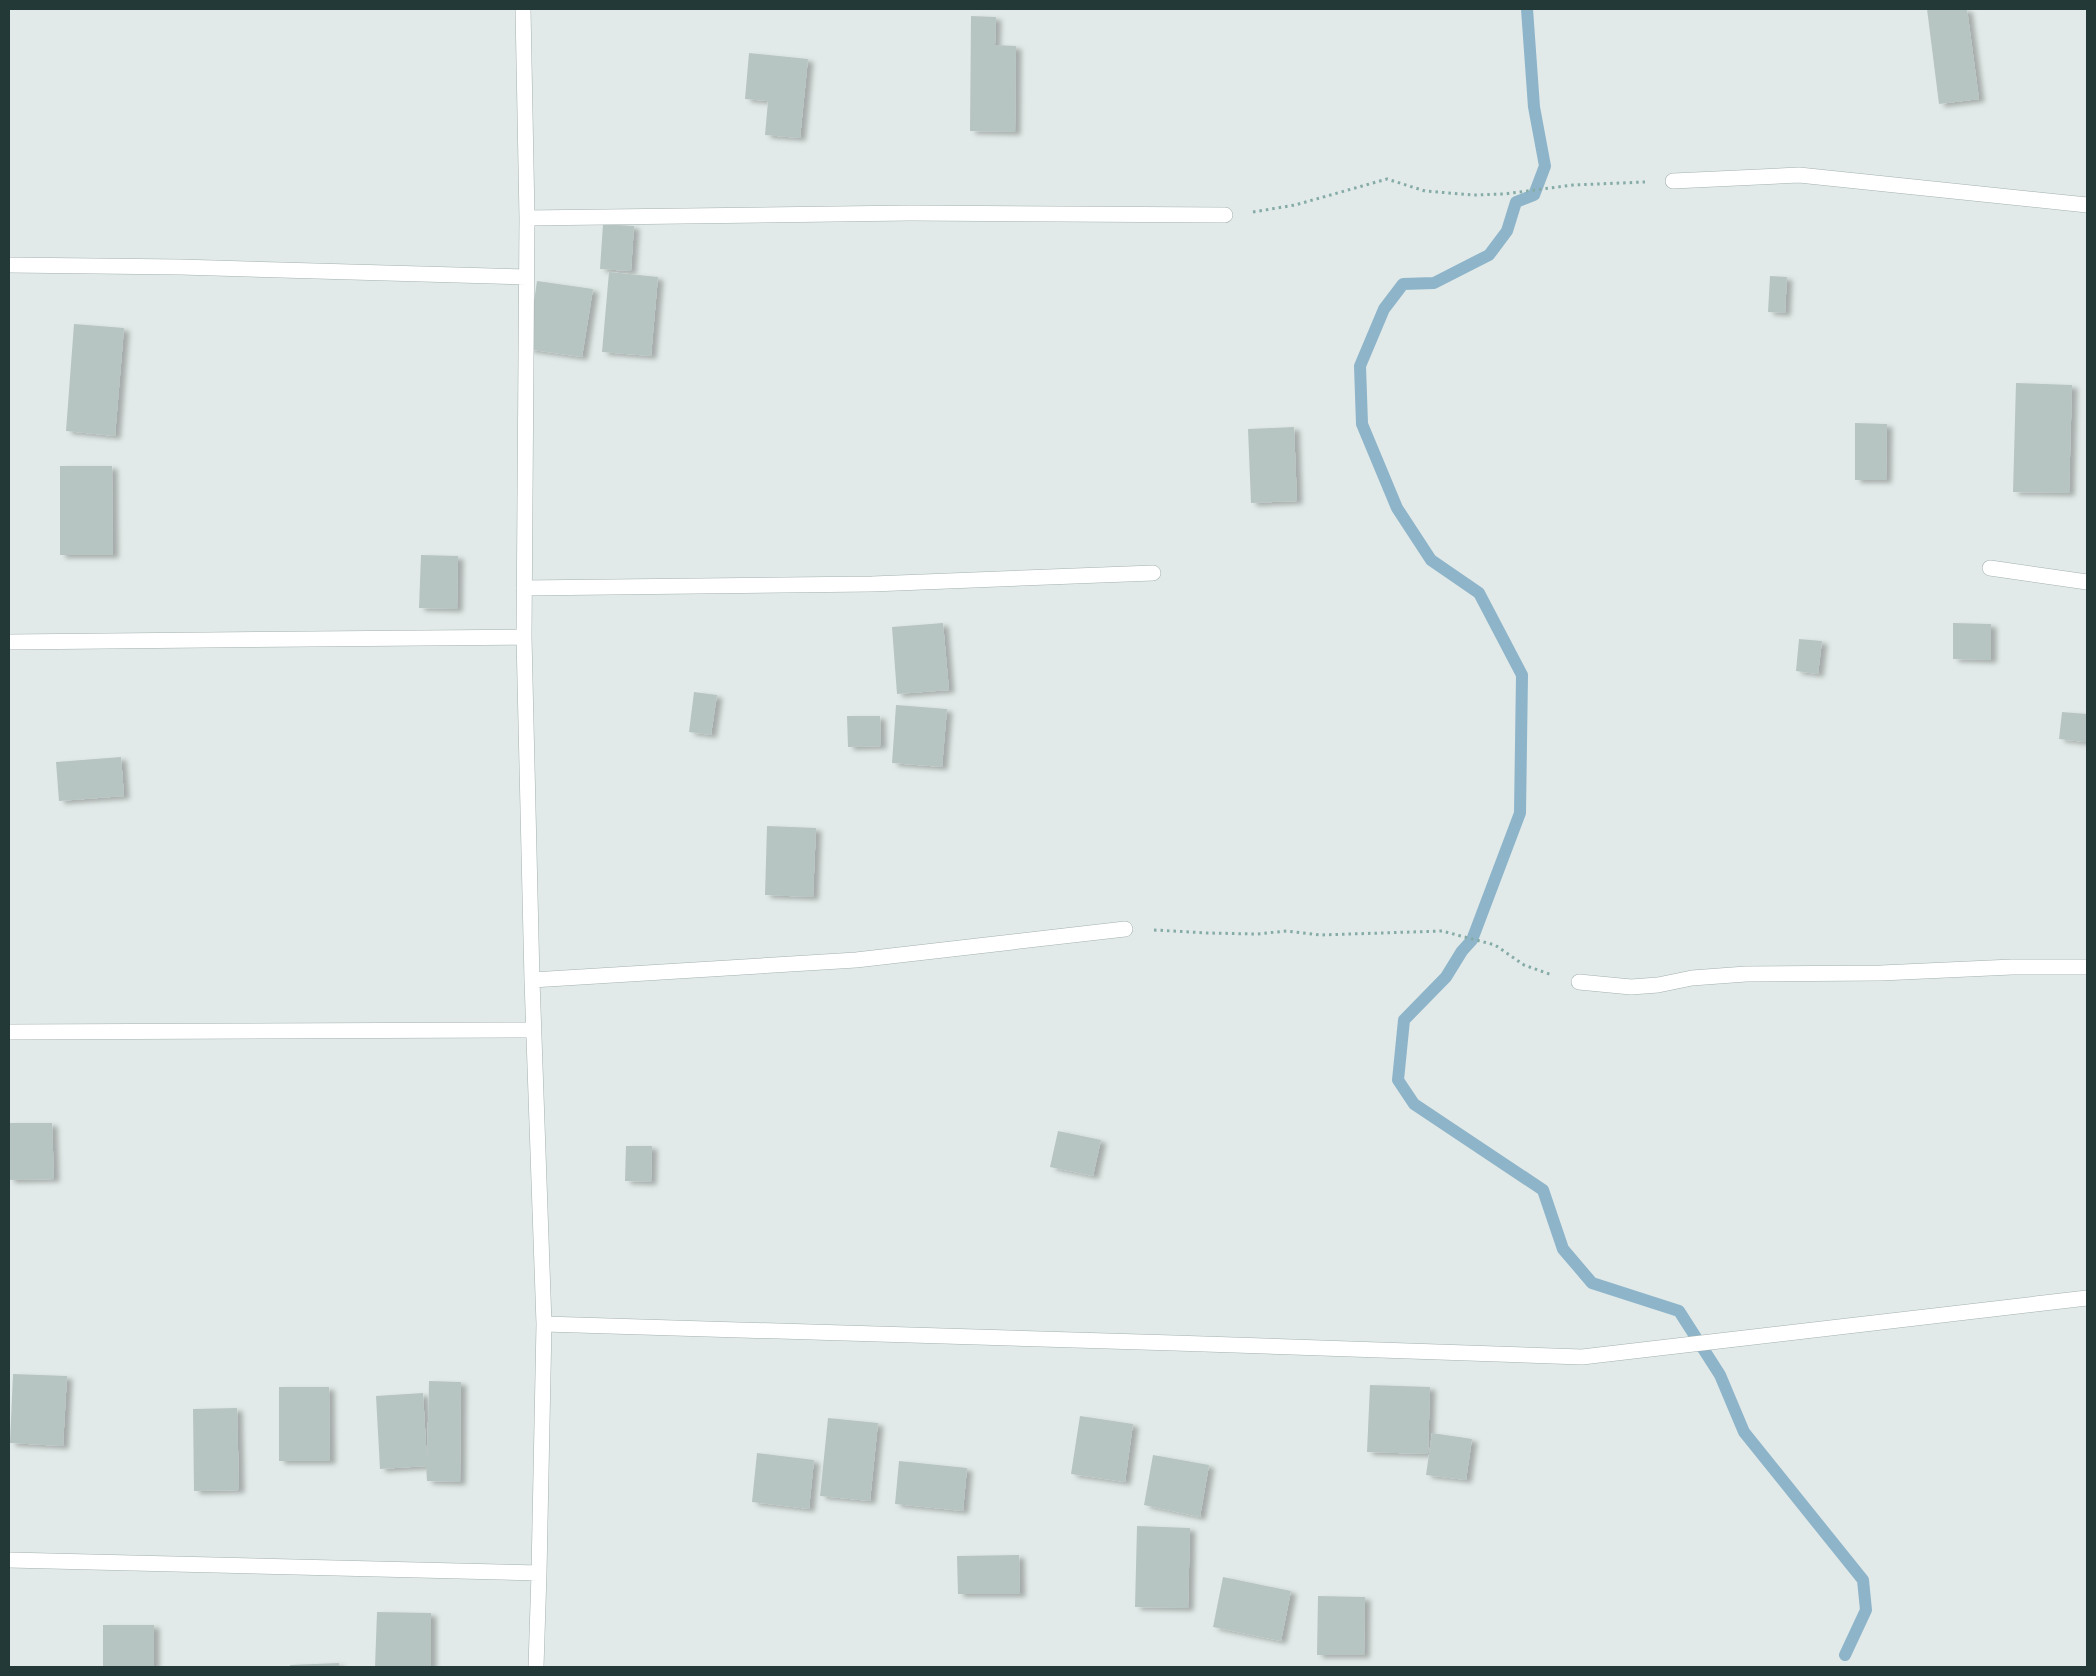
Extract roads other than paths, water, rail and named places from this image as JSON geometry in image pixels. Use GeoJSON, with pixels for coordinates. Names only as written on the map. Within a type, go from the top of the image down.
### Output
{"type":"FeatureCollection","features":[{"type":"Feature","properties":{"kind":"street"},"geometry":{"type":"LineString","coordinates":[[523,9],[527,218],[524,637],[532,980],[544,1324],[536,1667]]}},
{"type":"Feature","properties":{"kind":"street"},"geometry":{"type":"LineString","coordinates":[[1672,180],[1799,175],[2087,205]]}},
{"type":"Feature","properties":{"kind":"street"},"geometry":{"type":"LineString","coordinates":[[527,218],[910,213],[1225,215]]}},
{"type":"Feature","properties":{"kind":"street"},"geometry":{"type":"LineString","coordinates":[[9,265],[180,267],[526,277]]}},
{"type":"Feature","properties":{"kind":"street"},"geometry":{"type":"LineString","coordinates":[[1990,568],[2087,582]]}},
{"type":"Feature","properties":{"kind":"street"},"geometry":{"type":"LineString","coordinates":[[524,588],[872,584],[1153,573]]}},
{"type":"Feature","properties":{"kind":"street"},"geometry":{"type":"LineString","coordinates":[[9,642],[524,637]]}},
{"type":"Feature","properties":{"kind":"street"},"geometry":{"type":"LineString","coordinates":[[532,980],[856,960],[1125,929]]}},
{"type":"Feature","properties":{"kind":"street"},"geometry":{"type":"LineString","coordinates":[[1580,982],[1632,987],[1658,985],[1692,978],[1746,974],[1881,973],[2012,967],[2087,967]]}},
{"type":"Feature","properties":{"kind":"street"},"geometry":{"type":"LineString","coordinates":[[9,1032],[534,1030]]}},
{"type":"Feature","properties":{"kind":"street"},"geometry":{"type":"LineString","coordinates":[[544,1324],[1174,1342],[1582,1357],[2087,1298]]}},
{"type":"Feature","properties":{"kind":"street"},"geometry":{"type":"LineString","coordinates":[[9,1560],[539,1573]]}},
{"type":"Feature","properties":{"kind":"waterway"},"geometry":{"type":"LineString","coordinates":[[1527,9],[1534,107],[1545,166],[1534,195],[1516,202],[1507,231],[1489,255],[1434,283],[1403,284],[1384,309],[1360,366],[1362,424],[1397,508],[1431,560],[1479,593],[1522,675],[1520,813],[1472,940],[1462,951],[1446,977],[1404,1020],[1398,1080],[1414,1104],[1543,1190],[1563,1249],[1592,1283],[1679,1311],[1720,1375],[1744,1432],[1863,1580],[1866,1610],[1845,1655]]}}]}
